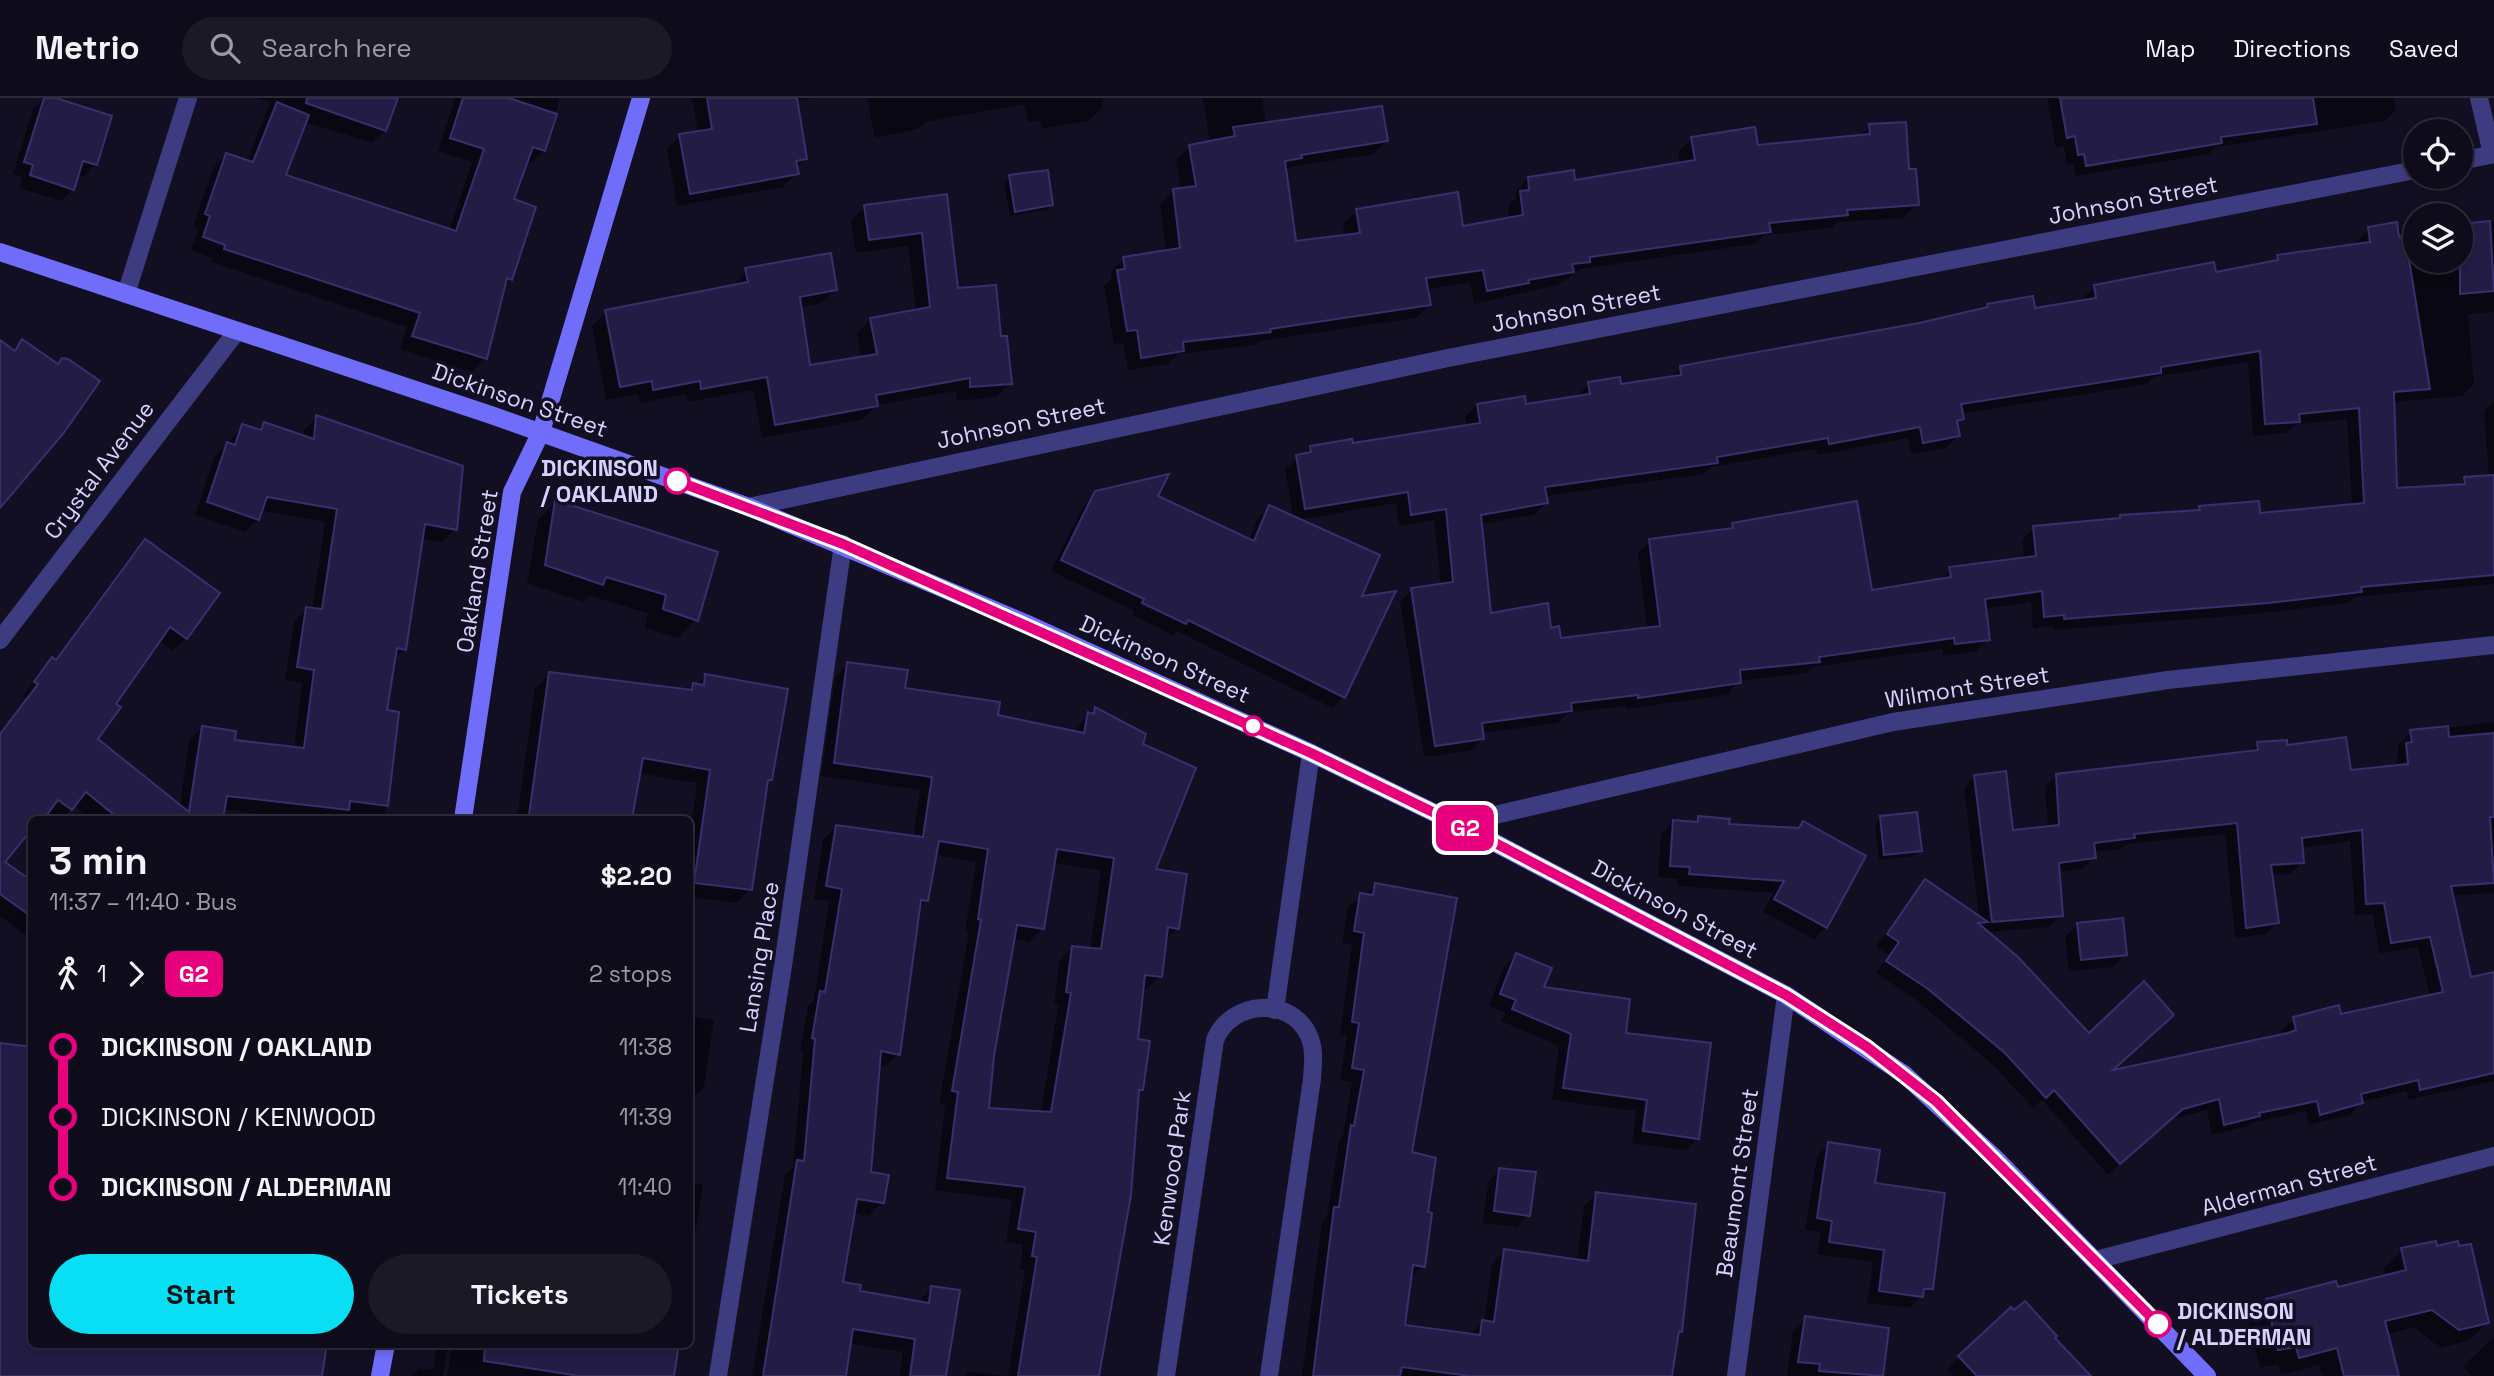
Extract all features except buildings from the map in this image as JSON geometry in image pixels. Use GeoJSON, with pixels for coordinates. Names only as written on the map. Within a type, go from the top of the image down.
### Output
{"type":"FeatureCollection","features":[{"type":"Feature","properties":{"kind":"main road","name":"Oakland Street"},"geometry":{"type":"LineString","coordinates":[[463,816],[512,492],[541,432],[640,98]]}},
{"type":"Feature","properties":{"kind":"main road","name":"Dickinson Street"},"geometry":{"type":"LineString","coordinates":[[0,252],[541,432],[749,507],[843,544],[1311,753],[1457,824],[1786,995],[1867,1047],[1936,1101],[2207,1376]]}},
{"type":"Feature","properties":{"kind":"main road"},"geometry":{"type":"LineString","coordinates":[[380,1376],[385,1348]]}},
{"type":"Feature","properties":{"kind":"street"},"geometry":{"type":"LineString","coordinates":[[126,294],[188,98]]}},
{"type":"Feature","properties":{"kind":"street"},"geometry":{"type":"LineString","coordinates":[[2473,158],[2493,154],[2480,98]]}},
{"type":"Feature","properties":{"kind":"street","name":"Johnson Street"},"geometry":{"type":"LineString","coordinates":[[749,507],[1448,358],[2403,172]]}},
{"type":"Feature","properties":{"kind":"street","name":"Crystal Avenue"},"geometry":{"type":"LineString","coordinates":[[0,640],[237,331]]}},
{"type":"Feature","properties":{"kind":"street","name":"Lansing Place"},"geometry":{"type":"LineString","coordinates":[[718,1376],[783,965],[843,544]]}},
{"type":"Feature","properties":{"kind":"street","name":"Wilmont Street"},"geometry":{"type":"LineString","coordinates":[[1457,824],[1893,722],[2168,680],[2494,645]]}},
{"type":"Feature","properties":{"kind":"street"},"geometry":{"type":"LineString","coordinates":[[1269,1376],[1312,1079],[1313,1050],[1305,1028],[1290,1015],[1275,1010],[1311,753]]}},
{"type":"Feature","properties":{"kind":"street","name":"Beaumont Street"},"geometry":{"type":"LineString","coordinates":[[1736,1376],[1786,995]]}},
{"type":"Feature","properties":{"kind":"street","name":"Kenwood Park"},"geometry":{"type":"LineString","coordinates":[[1166,1376],[1215,1040],[1229,1018],[1238,1012],[1257,1008],[1275,1010]]}},
{"type":"Feature","properties":{"kind":"street","name":"Alderman Street"},"geometry":{"type":"LineString","coordinates":[[2096,1261],[2494,1156]]}},
{"type":"Feature","properties":{"kind":"bus line","name":"G2"},"geometry":{"type":"LineString","coordinates":[[677,481],[843,544],[1311,753],[1478,834],[1786,995],[1867,1047],[1936,1101],[2158,1324]]}},
{"type":"Feature","properties":{"kind":"place","name":"DICKINSON / OAKLAND"},"geometry":{"type":"Point","coordinates":[677,481]}},
{"type":"Feature","properties":{"kind":"place","name":"DICKINSON / ALDERMAN"},"geometry":{"type":"Point","coordinates":[2158,1324]}}]}
